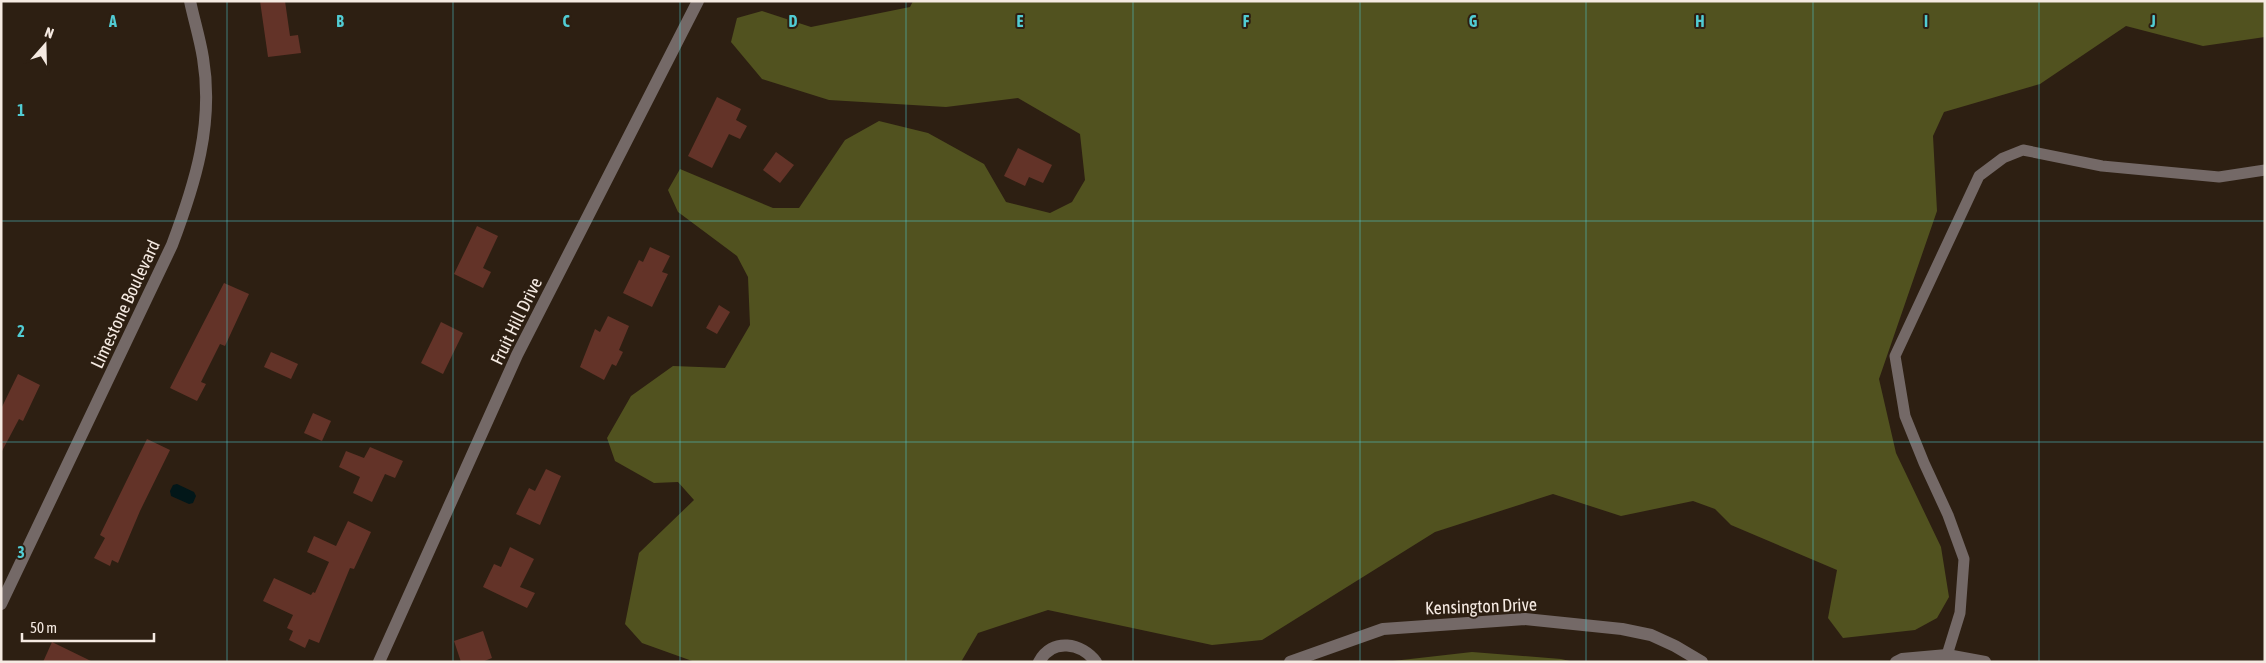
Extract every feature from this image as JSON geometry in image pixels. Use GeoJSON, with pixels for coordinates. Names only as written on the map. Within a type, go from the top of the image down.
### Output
{"type":"FeatureCollection","features":[{"type":"Feature","properties":{"kind":"street","name":"Limestone Boulevard"},"geometry":{"type":"LineString","coordinates":[[1,604],[172,245],[194,185],[205,128],[203,59],[190,1]]}},
{"type":"Feature","properties":{"kind":"street","name":"Fruit Hill Drive"},"geometry":{"type":"LineString","coordinates":[[378,662],[518,355],[698,1]]}},
{"type":"Feature","properties":{"kind":"street","name":"Kensington Drive"},"geometry":{"type":"LineString","coordinates":[[1290,662],[1383,629],[1525,619],[1622,629],[1651,635],[1676,646],[1702,662]]}},
{"type":"Feature","properties":{"kind":"street"},"geometry":{"type":"LineString","coordinates":[[1039,662],[1050,650],[1068,644],[1079,647],[1089,653],[1096,662]]}},
{"type":"Feature","properties":{"kind":"street"},"geometry":{"type":"LineString","coordinates":[[1896,662],[1902,659],[1947,655],[1985,662]]}},
{"type":"Feature","properties":{"kind":"lane"},"geometry":{"type":"LineString","coordinates":[[1947,655],[1960,613],[1964,559],[1948,515],[1905,416],[1895,356],[1979,176],[2002,158],[2024,150],[2102,166],[2219,177],[2265,170]]}},
{"type":"Feature","properties":{"kind":"shaded area"},"geometry":{"type":"Polygon","coordinates":[[[913,1],[2265,1],[2265,37],[2203,46],[2126,26],[2040,84],[1944,112],[1933,136],[1937,211],[1879,379],[1896,453],[1941,547],[1949,597],[1937,618],[1915,630],[1843,638],[1828,618],[1837,570],[1731,525],[1715,509],[1693,501],[1621,516],[1553,494],[1435,532],[1262,640],[1212,645],[1048,610],[978,633],[961,662],[695,662],[642,643],[625,624],[639,553],[694,500],[678,482],[654,483],[615,461],[607,438],[631,396],[673,366],[725,368],[750,325],[748,277],[737,256],[678,212],[668,190],[680,169],[773,208],[799,208],[845,140],[879,121],[928,133],[984,164],[1006,202],[1050,213],[1072,202],[1085,180],[1080,134],[1018,98],[946,107],[829,100],[762,79],[731,42],[737,18],[762,11],[811,27],[910,7],[913,1]]]}},
{"type":"Feature","properties":{"kind":"shaded area"},"geometry":{"type":"Polygon","coordinates":[[[177,484],[194,492],[196,496],[193,503],[189,504],[171,496],[170,491],[173,485],[177,484]]]}},
{"type":"Feature","properties":{"kind":"shaded area"},"geometry":{"type":"Polygon","coordinates":[[[1472,652],[1561,659],[1574,662],[1384,662],[1472,652]]]}},
{"type":"Feature","properties":{"kind":"building"},"geometry":{"type":"Polygon","coordinates":[[[260,1],[285,1],[290,36],[298,35],[301,53],[268,57],[260,1]]]}},
{"type":"Feature","properties":{"kind":"building"},"geometry":{"type":"Polygon","coordinates":[[[717,97],[741,109],[736,120],[747,126],[740,139],[729,134],[712,168],[688,156],[717,97]]]}},
{"type":"Feature","properties":{"kind":"building"},"geometry":{"type":"Polygon","coordinates":[[[1018,148],[1052,165],[1043,183],[1029,177],[1025,186],[1004,176],[1018,148]]]}},
{"type":"Feature","properties":{"kind":"building"},"geometry":{"type":"Polygon","coordinates":[[[776,152],[794,165],[780,183],[763,170],[776,152]]]}},
{"type":"Feature","properties":{"kind":"building"},"geometry":{"type":"Polygon","coordinates":[[[477,226],[498,236],[483,268],[491,272],[483,288],[454,274],[477,226]]]}},
{"type":"Feature","properties":{"kind":"building"},"geometry":{"type":"Polygon","coordinates":[[[650,247],[670,256],[662,272],[668,274],[652,307],[623,293],[639,260],[643,262],[650,247]]]}},
{"type":"Feature","properties":{"kind":"building"},"geometry":{"type":"Polygon","coordinates":[[[224,283],[249,294],[225,346],[220,344],[201,382],[206,384],[197,401],[170,388],[224,283]]]}},
{"type":"Feature","properties":{"kind":"building"},"geometry":{"type":"Polygon","coordinates":[[[719,305],[730,312],[717,334],[706,328],[719,305]]]}},
{"type":"Feature","properties":{"kind":"building"},"geometry":{"type":"Polygon","coordinates":[[[608,316],[629,326],[619,350],[623,352],[616,366],[612,364],[604,380],[580,367],[595,329],[600,332],[608,316]]]}},
{"type":"Feature","properties":{"kind":"building"},"geometry":{"type":"Polygon","coordinates":[[[441,322],[463,333],[443,374],[421,363],[441,322]]]}},
{"type":"Feature","properties":{"kind":"building"},"geometry":{"type":"Polygon","coordinates":[[[271,352],[298,364],[291,379],[264,367],[271,352]]]}},
{"type":"Feature","properties":{"kind":"building"},"geometry":{"type":"Polygon","coordinates":[[[18,374],[40,385],[23,421],[19,419],[1,453],[1,409],[18,374]]]}},
{"type":"Feature","properties":{"kind":"building"},"geometry":{"type":"Polygon","coordinates":[[[313,413],[331,421],[322,441],[304,433],[313,413]]]}},
{"type":"Feature","properties":{"kind":"building"},"geometry":{"type":"Polygon","coordinates":[[[147,439],[170,450],[140,511],[118,563],[112,560],[110,566],[94,558],[105,538],[100,535],[147,439]]]}},
{"type":"Feature","properties":{"kind":"building"},"geometry":{"type":"Polygon","coordinates":[[[370,447],[403,461],[395,478],[385,474],[372,502],[353,493],[360,477],[339,467],[346,451],[364,458],[370,447]]]}},
{"type":"Feature","properties":{"kind":"building"},"geometry":{"type":"Polygon","coordinates":[[[546,469],[561,476],[540,525],[516,514],[529,488],[535,491],[546,469]]]}},
{"type":"Feature","properties":{"kind":"building"},"geometry":{"type":"Polygon","coordinates":[[[348,521],[371,532],[354,569],[350,568],[319,643],[309,639],[305,648],[289,640],[293,631],[287,628],[293,615],[263,601],[274,578],[311,595],[313,592],[315,593],[329,562],[307,552],[314,536],[336,546],[348,521]]]}},
{"type":"Feature","properties":{"kind":"building"},"geometry":{"type":"Polygon","coordinates":[[[510,547],[534,559],[520,587],[535,593],[527,608],[483,587],[494,564],[501,567],[510,547]]]}},
{"type":"Feature","properties":{"kind":"building"},"geometry":{"type":"Polygon","coordinates":[[[483,631],[492,658],[482,662],[461,662],[454,641],[483,631]]]}},
{"type":"Feature","properties":{"kind":"building"},"geometry":{"type":"Polygon","coordinates":[[[52,642],[93,662],[43,662],[52,642]]]}}]}
